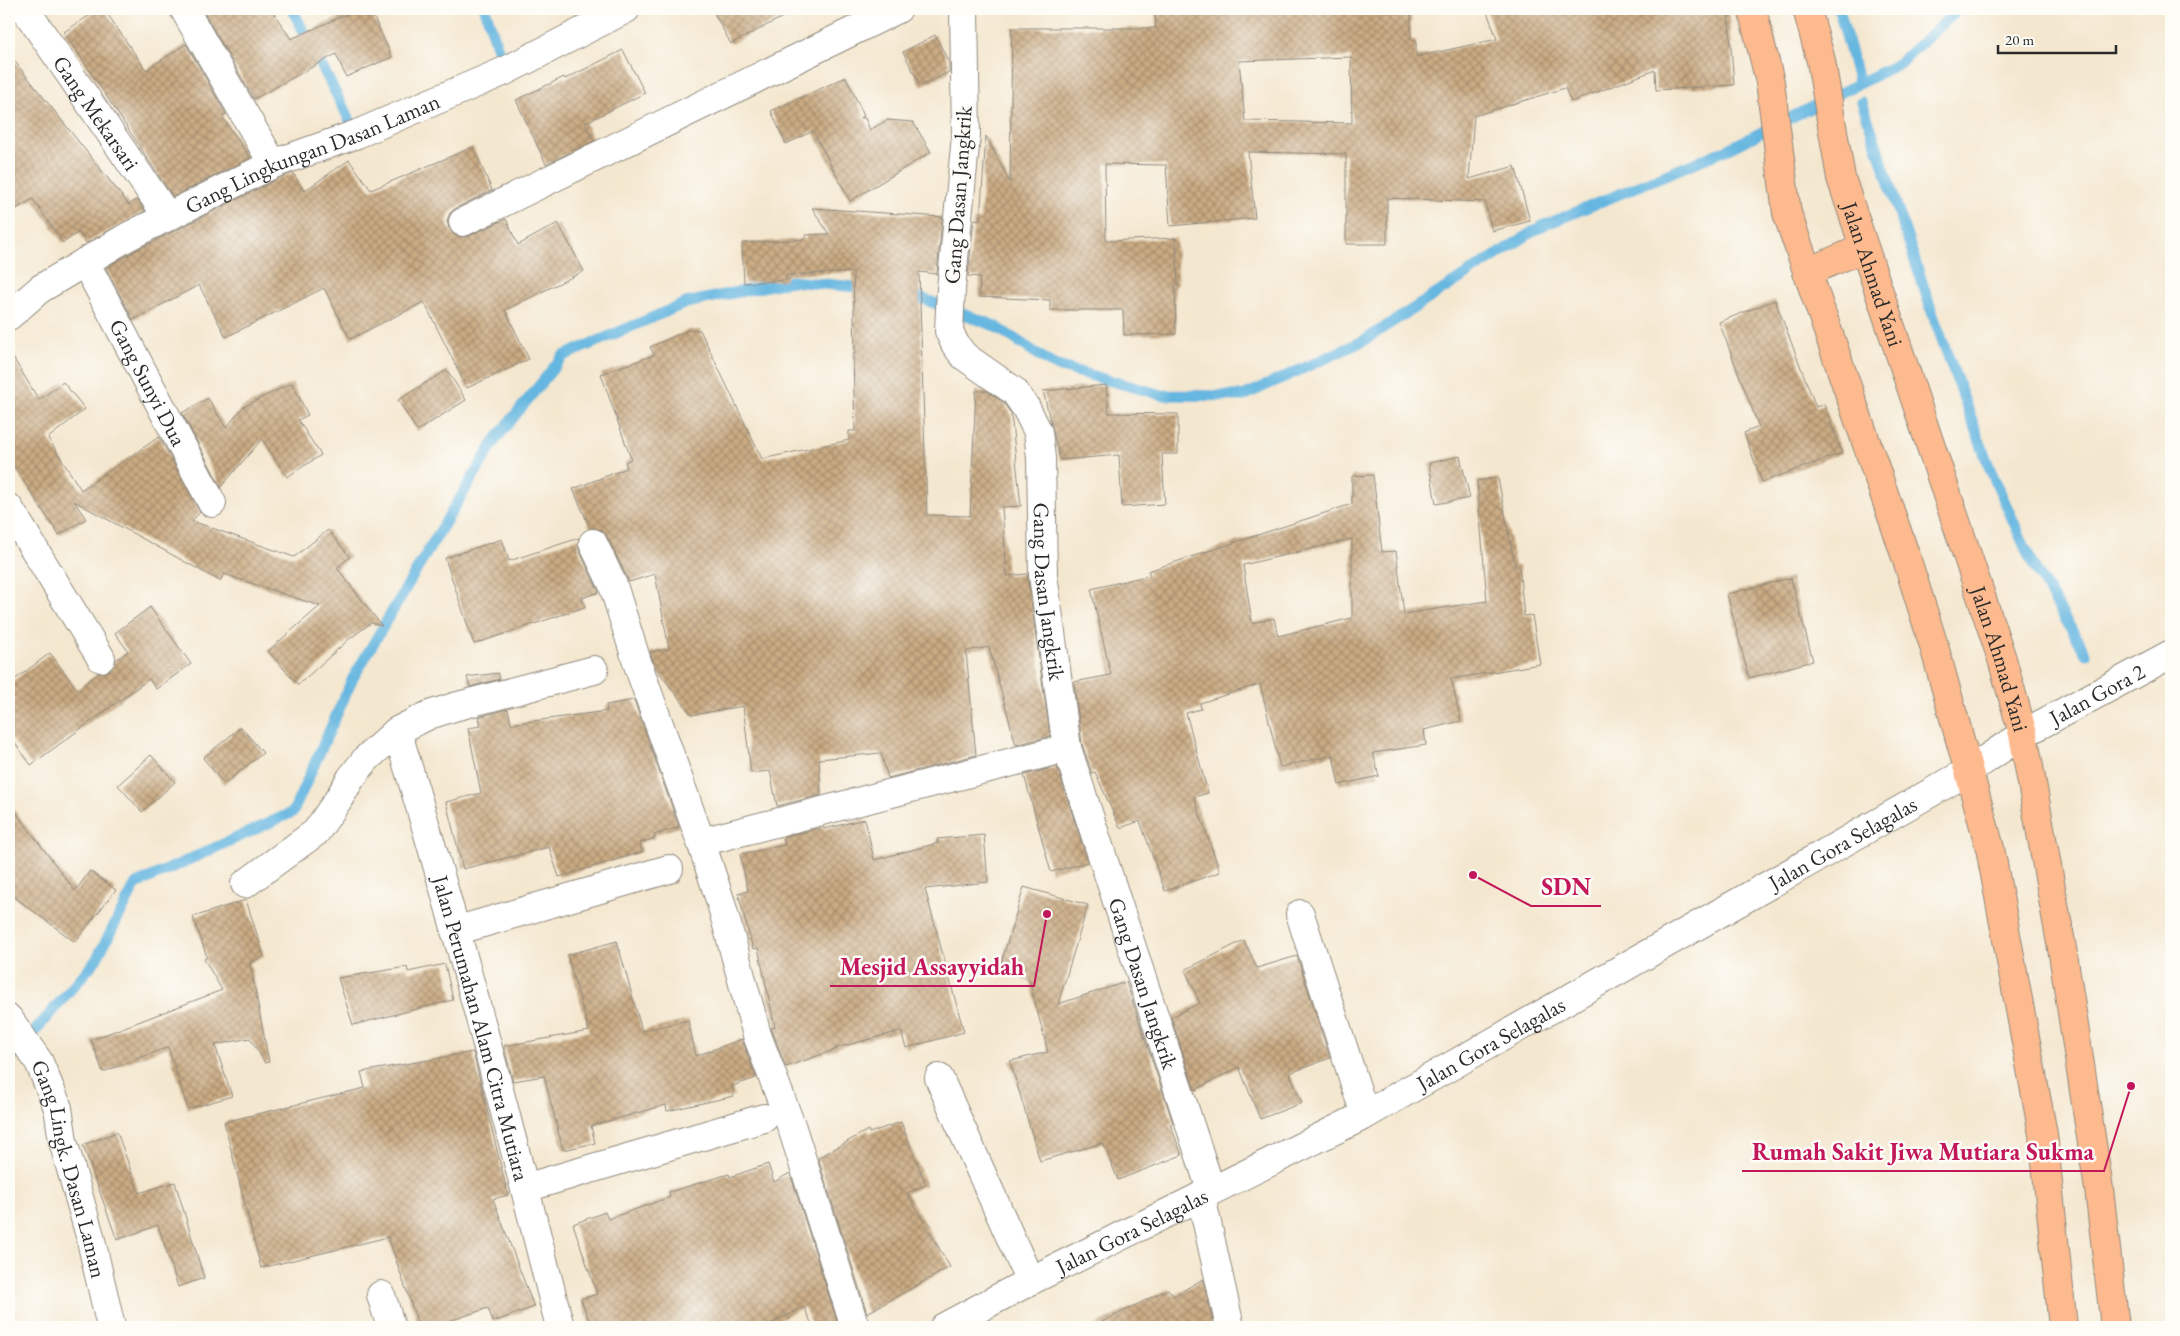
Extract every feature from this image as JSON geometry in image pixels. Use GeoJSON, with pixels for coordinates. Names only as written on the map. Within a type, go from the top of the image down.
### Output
{"type":"FeatureCollection","features":[{"type":"Feature","properties":{"kind":"highway"},"geometry":{"type":"LineString","coordinates":[[1752,9],[1770,82],[1787,213],[1907,560],[1934,646],[1967,772],[1990,848],[2042,1134],[2063,1327]]}},
{"type":"Feature","properties":{"kind":"highway","name":"Jalan Ahmad Yani"},"geometry":{"type":"LineString","coordinates":[[1807,9],[1821,61],[1840,178],[2002,659],[2023,734],[2063,954],[2098,1180],[2115,1327]]}},
{"type":"Feature","properties":{"kind":"highway"},"geometry":{"type":"LineString","coordinates":[[1807,272],[1864,248]]}},
{"type":"Feature","properties":{"kind":"street","name":"Gang Mekarsari"},"geometry":{"type":"LineString","coordinates":[[25,9],[168,217]]}},
{"type":"Feature","properties":{"kind":"street"},"geometry":{"type":"LineString","coordinates":[[184,9],[273,164]]}},
{"type":"Feature","properties":{"kind":"street","name":"Gang Lingkungan Dasan Laman"},"geometry":{"type":"LineString","coordinates":[[9,316],[40,289],[127,237],[273,164],[356,134],[505,71],[626,9]]}},
{"type":"Feature","properties":{"kind":"street"},"geometry":{"type":"LineString","coordinates":[[463,222],[898,9]]}},
{"type":"Feature","properties":{"kind":"street","name":"Gang Dasan Jangkrik"},"geometry":{"type":"LineString","coordinates":[[964,9],[966,136],[951,289],[949,331],[955,344],[964,356],[1014,391],[1026,408],[1038,432],[1041,458],[1043,575],[1067,748],[1206,1193],[1230,1327]]}},
{"type":"Feature","properties":{"kind":"street","name":"Gang Sunyi Dua"},"geometry":{"type":"LineString","coordinates":[[85,262],[212,503]]}},
{"type":"Feature","properties":{"kind":"street"},"geometry":{"type":"LineString","coordinates":[[9,508],[101,658]]}},
{"type":"Feature","properties":{"kind":"street"},"geometry":{"type":"LineString","coordinates":[[593,543],[613,585],[638,665],[701,842],[721,903],[757,1035],[792,1128],[855,1327]]}},
{"type":"Feature","properties":{"kind":"street","name":"Jalan Gora 2"},"geometry":{"type":"LineString","coordinates":[[2023,734],[2171,654]]}},
{"type":"Feature","properties":{"kind":"street"},"geometry":{"type":"LineString","coordinates":[[244,884],[316,832],[351,778],[366,759],[397,731],[429,715],[454,707],[594,670]]}},
{"type":"Feature","properties":{"kind":"street","name":"Jalan Perumahan Alam Citra Mutiara"},"geometry":{"type":"LineString","coordinates":[[397,731],[455,930],[525,1188],[560,1327]]}},
{"type":"Feature","properties":{"kind":"street","name":"Jalan Gora Selagalas"},"geometry":{"type":"LineString","coordinates":[[944,1327],[1030,1281],[1365,1115],[1967,772],[2023,734]]}},
{"type":"Feature","properties":{"kind":"street"},"geometry":{"type":"LineString","coordinates":[[701,842],[1067,748]]}},
{"type":"Feature","properties":{"kind":"street"},"geometry":{"type":"LineString","coordinates":[[455,930],[669,869]]}},
{"type":"Feature","properties":{"kind":"street"},"geometry":{"type":"LineString","coordinates":[[1300,914],[1365,1115]]}},
{"type":"Feature","properties":{"kind":"street","name":"Gang Lingk. Dasan Laman"},"geometry":{"type":"LineString","coordinates":[[9,1019],[39,1062],[58,1108],[63,1141],[88,1226],[111,1327]]}},
{"type":"Feature","properties":{"kind":"street"},"geometry":{"type":"LineString","coordinates":[[939,1078],[1030,1281]]}},
{"type":"Feature","properties":{"kind":"street"},"geometry":{"type":"LineString","coordinates":[[525,1188],[764,1118]]}},
{"type":"Feature","properties":{"kind":"street"},"geometry":{"type":"LineString","coordinates":[[381,1296],[391,1327]]}},
{"type":"Feature","properties":{"kind":"building"},"geometry":{"type":"Polygon","coordinates":[[[99,9],[104,9],[146,70],[186,44],[226,114],[222,116],[250,158],[173,197],[64,32],[99,9]]]}},
{"type":"Feature","properties":{"kind":"building"},"geometry":{"type":"Polygon","coordinates":[[[202,9],[271,9],[291,39],[358,9],[370,9],[392,57],[346,77],[336,54],[254,99],[202,9]]]}},
{"type":"Feature","properties":{"kind":"building"},"geometry":{"type":"Polygon","coordinates":[[[712,9],[798,9],[731,44],[712,9]]]}},
{"type":"Feature","properties":{"kind":"building"},"geometry":{"type":"Polygon","coordinates":[[[1155,9],[1411,9],[1411,40],[1416,40],[1416,57],[1497,39],[1486,9],[1728,9],[1734,85],[1656,90],[1655,70],[1571,102],[1565,88],[1474,116],[1469,179],[1515,166],[1530,221],[1492,231],[1485,202],[1387,198],[1387,244],[1346,244],[1346,154],[1248,152],[1255,218],[1170,226],[1166,165],[1105,164],[1106,241],[1176,238],[1178,285],[1175,285],[1176,334],[1124,335],[1123,310],[1050,310],[1050,300],[979,297],[980,277],[968,276],[974,219],[980,220],[986,136],[1010,183],[1012,28],[1156,28],[1155,9]],[[1351,57],[1239,61],[1245,121],[1352,123],[1351,57]]]}},
{"type":"Feature","properties":{"kind":"building"},"geometry":{"type":"Polygon","coordinates":[[[935,35],[949,63],[949,72],[921,86],[903,52],[935,35]]]}},
{"type":"Feature","properties":{"kind":"building"},"geometry":{"type":"Polygon","coordinates":[[[623,50],[645,93],[585,123],[594,141],[546,164],[516,100],[564,77],[565,79],[623,50]]]}},
{"type":"Feature","properties":{"kind":"building"},"geometry":{"type":"Polygon","coordinates":[[[9,54],[129,205],[137,199],[145,211],[86,243],[79,232],[63,243],[33,199],[9,213],[9,54]]]}},
{"type":"Feature","properties":{"kind":"building"},"geometry":{"type":"Polygon","coordinates":[[[846,77],[864,116],[860,118],[865,118],[870,130],[887,120],[913,122],[931,152],[850,201],[813,131],[786,144],[771,111],[846,77]]]}},
{"type":"Feature","properties":{"kind":"building"},"geometry":{"type":"Polygon","coordinates":[[[473,147],[492,190],[456,208],[450,213],[447,221],[454,235],[461,237],[469,236],[506,219],[518,245],[558,223],[584,271],[505,310],[529,359],[467,388],[424,302],[350,339],[324,288],[226,337],[199,285],[133,320],[106,268],[135,251],[279,178],[293,173],[304,191],[349,160],[371,190],[473,147]]]}},
{"type":"Feature","properties":{"kind":"building"},"geometry":{"type":"Polygon","coordinates":[[[812,208],[942,217],[937,274],[919,272],[927,515],[970,516],[976,391],[987,391],[1003,402],[1011,414],[1021,506],[1002,507],[1007,576],[1027,574],[1050,736],[1016,745],[989,647],[966,651],[976,755],[888,778],[881,753],[819,759],[821,795],[777,806],[770,771],[751,773],[743,706],[692,715],[655,667],[650,652],[669,649],[655,574],[629,582],[607,536],[601,530],[590,528],[573,489],[627,468],[625,462],[631,459],[601,374],[654,355],[650,347],[688,330],[700,330],[762,459],[849,440],[849,431],[855,431],[853,272],[786,275],[786,280],[744,283],[742,243],[806,239],[806,235],[829,234],[812,208]]]}},
{"type":"Feature","properties":{"kind":"building"},"geometry":{"type":"Polygon","coordinates":[[[1775,300],[1816,407],[1824,404],[1842,453],[1762,482],[1744,433],[1759,427],[1719,322],[1775,300]]]}},
{"type":"Feature","properties":{"kind":"building"},"geometry":{"type":"Polygon","coordinates":[[[9,351],[39,400],[63,382],[85,409],[48,438],[81,490],[159,437],[200,512],[192,521],[294,557],[328,530],[350,557],[337,568],[382,626],[371,623],[348,640],[298,685],[268,651],[320,606],[224,574],[220,581],[74,501],[86,519],[59,535],[9,459],[9,351]]]}},
{"type":"Feature","properties":{"kind":"building"},"geometry":{"type":"Polygon","coordinates":[[[447,370],[466,400],[417,431],[398,400],[447,370]]]}},
{"type":"Feature","properties":{"kind":"building"},"geometry":{"type":"Polygon","coordinates":[[[292,383],[308,415],[298,420],[321,455],[287,477],[262,439],[221,487],[182,413],[208,398],[226,428],[243,407],[292,383]]]}},
{"type":"Feature","properties":{"kind":"building"},"geometry":{"type":"Polygon","coordinates":[[[1106,385],[1109,413],[1178,414],[1178,454],[1162,454],[1165,504],[1122,507],[1119,455],[1060,460],[1043,391],[1106,385]]]}},
{"type":"Feature","properties":{"kind":"building"},"geometry":{"type":"Polygon","coordinates":[[[1460,456],[1470,498],[1436,504],[1429,463],[1460,456]]]}},
{"type":"Feature","properties":{"kind":"building"},"geometry":{"type":"Polygon","coordinates":[[[1373,475],[1382,552],[1396,551],[1404,614],[1487,601],[1477,481],[1498,478],[1515,566],[1519,566],[1524,616],[1532,615],[1540,664],[1451,679],[1461,721],[1424,730],[1426,745],[1373,753],[1379,776],[1339,785],[1333,755],[1280,767],[1260,684],[1200,703],[1201,709],[1186,713],[1208,793],[1194,797],[1220,872],[1165,891],[1140,821],[1120,828],[1095,772],[1092,773],[1082,744],[1074,682],[1111,675],[1091,589],[1150,575],[1148,571],[1352,504],[1352,476],[1373,475]],[[1352,539],[1243,565],[1252,623],[1274,618],[1278,636],[1352,618],[1352,539]]]}},
{"type":"Feature","properties":{"kind":"building"},"geometry":{"type":"Polygon","coordinates":[[[579,538],[579,550],[599,592],[582,598],[585,607],[474,644],[445,558],[502,539],[509,561],[579,538]]]}},
{"type":"Feature","properties":{"kind":"building"},"geometry":{"type":"Polygon","coordinates":[[[1791,578],[1813,661],[1749,678],[1727,594],[1791,578]]]}},
{"type":"Feature","properties":{"kind":"building"},"geometry":{"type":"Polygon","coordinates":[[[150,607],[191,664],[156,689],[149,679],[31,765],[9,735],[9,684],[50,653],[77,689],[99,673],[110,671],[116,660],[128,651],[115,633],[150,607]]]}},
{"type":"Feature","properties":{"kind":"building"},"geometry":{"type":"Polygon","coordinates":[[[498,673],[500,679],[470,687],[467,677],[498,673]]]}},
{"type":"Feature","properties":{"kind":"building"},"geometry":{"type":"Polygon","coordinates":[[[634,700],[679,827],[654,835],[655,838],[640,843],[642,852],[559,877],[549,847],[463,869],[446,802],[481,793],[468,728],[481,726],[479,717],[508,709],[511,724],[607,711],[606,705],[634,700]]]}},
{"type":"Feature","properties":{"kind":"building"},"geometry":{"type":"Polygon","coordinates":[[[241,727],[263,753],[224,784],[203,758],[241,727]]]}},
{"type":"Feature","properties":{"kind":"building"},"geometry":{"type":"Polygon","coordinates":[[[151,755],[175,782],[142,812],[118,785],[151,755]]]}},
{"type":"Feature","properties":{"kind":"building"},"geometry":{"type":"Polygon","coordinates":[[[1057,767],[1088,862],[1051,872],[1024,775],[1057,767]]]}},
{"type":"Feature","properties":{"kind":"building"},"geometry":{"type":"Polygon","coordinates":[[[9,803],[75,891],[90,871],[116,890],[75,942],[9,893],[9,803]]]}},
{"type":"Feature","properties":{"kind":"building"},"geometry":{"type":"Polygon","coordinates":[[[865,819],[874,860],[938,843],[937,839],[984,835],[988,882],[925,889],[964,1032],[906,1048],[901,1031],[836,1048],[786,1067],[771,1028],[775,1027],[758,948],[753,949],[738,893],[748,891],[740,854],[785,845],[783,837],[865,819]]]}},
{"type":"Feature","properties":{"kind":"building"},"geometry":{"type":"Polygon","coordinates":[[[1024,887],[1088,905],[1058,1004],[1126,982],[1173,1123],[1170,1124],[1182,1155],[1118,1180],[1103,1143],[1040,1161],[1010,1061],[1048,1052],[1029,979],[999,970],[1024,887]]]}},
{"type":"Feature","properties":{"kind":"building"},"geometry":{"type":"Polygon","coordinates":[[[246,900],[264,956],[250,963],[269,1062],[265,1063],[250,1038],[215,1045],[232,1096],[188,1109],[168,1047],[103,1072],[91,1040],[222,990],[204,959],[207,957],[193,917],[246,900]]]}},
{"type":"Feature","properties":{"kind":"building"},"geometry":{"type":"Polygon","coordinates":[[[1244,940],[1257,968],[1297,956],[1330,1058],[1290,1073],[1302,1103],[1260,1119],[1239,1067],[1195,1090],[1171,1017],[1200,1003],[1185,970],[1244,940]]]}},
{"type":"Feature","properties":{"kind":"building"},"geometry":{"type":"Polygon","coordinates":[[[617,941],[642,1031],[688,1020],[696,1056],[742,1039],[756,1078],[732,1086],[734,1096],[667,1111],[666,1105],[591,1126],[595,1143],[563,1150],[544,1076],[513,1081],[504,1046],[589,1031],[567,955],[617,941]]]}},
{"type":"Feature","properties":{"kind":"building"},"geometry":{"type":"Polygon","coordinates":[[[445,964],[453,1000],[353,1025],[338,978],[407,967],[408,972],[445,964]]]}},
{"type":"Feature","properties":{"kind":"building"},"geometry":{"type":"Polygon","coordinates":[[[473,1052],[508,1195],[493,1199],[534,1307],[493,1322],[488,1308],[432,1327],[419,1327],[388,1237],[261,1268],[224,1122],[365,1088],[361,1072],[473,1052]]]}},
{"type":"Feature","properties":{"kind":"building"},"geometry":{"type":"Polygon","coordinates":[[[901,1122],[926,1185],[907,1193],[950,1267],[867,1313],[818,1158],[868,1130],[869,1133],[901,1122]]]}},
{"type":"Feature","properties":{"kind":"building"},"geometry":{"type":"Polygon","coordinates":[[[117,1132],[139,1193],[175,1182],[204,1278],[178,1287],[158,1225],[117,1240],[83,1145],[117,1132]]]}},
{"type":"Feature","properties":{"kind":"building"},"geometry":{"type":"Polygon","coordinates":[[[768,1164],[774,1182],[790,1173],[839,1327],[813,1327],[804,1307],[764,1327],[591,1327],[581,1299],[597,1294],[573,1224],[605,1212],[608,1219],[670,1197],[669,1192],[729,1174],[730,1177],[768,1164]]]}},
{"type":"Feature","properties":{"kind":"building"},"geometry":{"type":"Polygon","coordinates":[[[1203,1279],[1214,1327],[1092,1327],[1168,1289],[1174,1296],[1203,1279]]]}},
{"type":"Feature","properties":{"kind":"waterway"},"geometry":{"type":"LineString","coordinates":[[292,9],[357,134]]}},
{"type":"Feature","properties":{"kind":"waterway"},"geometry":{"type":"LineString","coordinates":[[485,9],[505,71]]}},
{"type":"Feature","properties":{"kind":"waterway"},"geometry":{"type":"LineString","coordinates":[[1839,9],[1859,84]]}},
{"type":"Feature","properties":{"kind":"waterway"},"geometry":{"type":"LineString","coordinates":[[905,292],[995,326],[1054,365],[1162,395],[1243,396],[1363,341],[1540,227],[1728,149],[1898,64],[1959,9]]}},
{"type":"Feature","properties":{"kind":"waterway"},"geometry":{"type":"LineString","coordinates":[[1862,102],[1934,318],[1990,469],[2032,563],[2086,654]]}},
{"type":"Feature","properties":{"kind":"waterway"},"geometry":{"type":"LineString","coordinates":[[9,1061],[96,960],[136,884],[293,812],[353,678],[429,549],[496,439],[563,356],[686,303],[791,281],[867,288]]}},
{"type":"Feature","properties":{"kind":"place","name":"SDN"},"geometry":{"type":"Point","coordinates":[1473,875]}},
{"type":"Feature","properties":{"kind":"place","name":"Mesjid Assayyidah"},"geometry":{"type":"Point","coordinates":[1047,914]}},
{"type":"Feature","properties":{"kind":"place","name":"Rumah Sakit Jiwa Mutiara Sukma"},"geometry":{"type":"Point","coordinates":[2131,1086]}}]}
